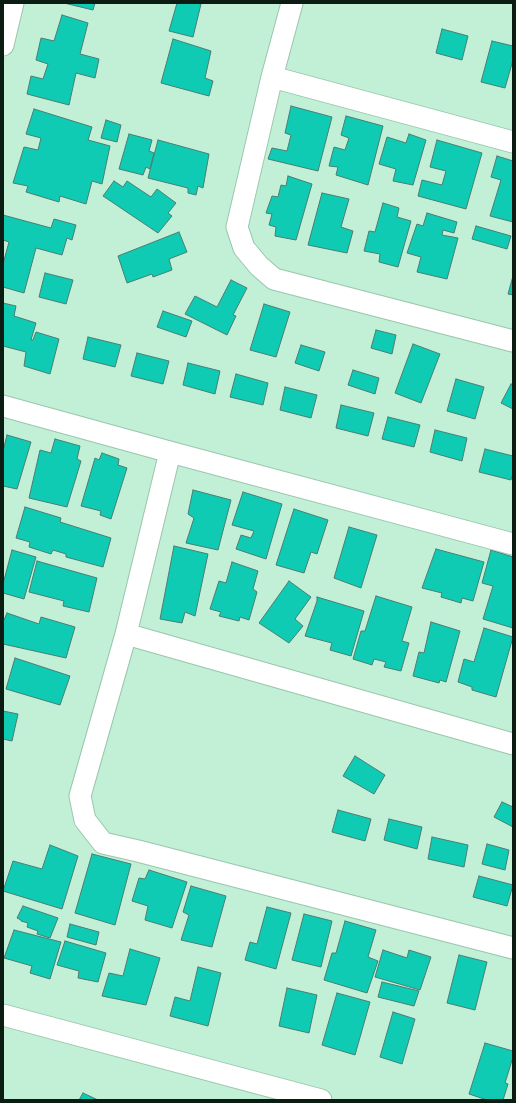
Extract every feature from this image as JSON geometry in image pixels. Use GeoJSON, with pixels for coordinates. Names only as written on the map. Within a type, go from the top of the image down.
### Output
{"type":"FeatureCollection","features":[{"type":"Feature","properties":{"kind":"street"},"geometry":{"type":"LineString","coordinates":[[3,44],[13,3]]}},
{"type":"Feature","properties":{"kind":"street"},"geometry":{"type":"LineString","coordinates":[[292,3],[272,77],[237,227],[244,248],[259,266],[274,279],[513,341]]}},
{"type":"Feature","properties":{"kind":"street"},"geometry":{"type":"LineString","coordinates":[[272,77],[513,142]]}},
{"type":"Feature","properties":{"kind":"street"},"geometry":{"type":"LineString","coordinates":[[3,406],[513,544]]}},
{"type":"Feature","properties":{"kind":"street"},"geometry":{"type":"LineString","coordinates":[[170,452],[126,634],[80,796],[85,820],[103,843],[513,948]]}},
{"type":"Feature","properties":{"kind":"street"},"geometry":{"type":"LineString","coordinates":[[126,634],[513,744]]}},
{"type":"Feature","properties":{"kind":"street"},"geometry":{"type":"LineString","coordinates":[[3,1015],[321,1100]]}},
{"type":"Feature","properties":{"kind":"building"},"geometry":{"type":"Polygon","coordinates":[[[64,3],[95,3],[93,10],[64,3]]]}},
{"type":"Feature","properties":{"kind":"building"},"geometry":{"type":"Polygon","coordinates":[[[177,3],[201,4],[193,37],[169,31],[177,3]]]}},
{"type":"Feature","properties":{"kind":"building"},"geometry":{"type":"Polygon","coordinates":[[[62,15],[88,23],[80,54],[99,59],[95,78],[76,73],[69,105],[27,94],[31,76],[43,79],[48,64],[36,60],[41,38],[54,41],[62,15]]]}},
{"type":"Feature","properties":{"kind":"building"},"geometry":{"type":"Polygon","coordinates":[[[442,29],[468,36],[462,60],[436,53],[442,29]]]}},
{"type":"Feature","properties":{"kind":"building"},"geometry":{"type":"Polygon","coordinates":[[[173,39],[211,51],[205,78],[213,81],[209,96],[161,83],[173,39]]]}},
{"type":"Feature","properties":{"kind":"building"},"geometry":{"type":"Polygon","coordinates":[[[492,41],[513,46],[513,60],[505,88],[481,82],[492,41]]]}},
{"type":"Feature","properties":{"kind":"building"},"geometry":{"type":"Polygon","coordinates":[[[291,106],[332,117],[318,171],[268,159],[272,148],[287,151],[291,135],[285,133],[291,106]]]}},
{"type":"Feature","properties":{"kind":"building"},"geometry":{"type":"Polygon","coordinates":[[[34,109],[92,127],[88,140],[110,146],[102,184],[92,181],[86,204],[60,196],[59,202],[26,192],[28,186],[13,183],[24,147],[38,150],[41,138],[26,134],[34,109]]]}},
{"type":"Feature","properties":{"kind":"building"},"geometry":{"type":"Polygon","coordinates":[[[346,116],[383,126],[368,185],[336,175],[338,167],[329,166],[334,147],[345,150],[349,138],[341,135],[346,116]]]}},
{"type":"Feature","properties":{"kind":"building"},"geometry":{"type":"Polygon","coordinates":[[[106,120],[121,125],[117,142],[101,138],[106,120]]]}},
{"type":"Feature","properties":{"kind":"building"},"geometry":{"type":"Polygon","coordinates":[[[129,134],[152,140],[149,151],[154,153],[150,169],[146,167],[143,175],[119,169],[129,134]]]}},
{"type":"Feature","properties":{"kind":"building"},"geometry":{"type":"Polygon","coordinates":[[[409,134],[426,140],[413,185],[393,181],[396,169],[379,164],[387,137],[406,143],[409,134]]]}},
{"type":"Feature","properties":{"kind":"building"},"geometry":{"type":"Polygon","coordinates":[[[158,140],[209,154],[203,188],[198,186],[196,195],[188,193],[188,188],[148,178],[158,140]]]}},
{"type":"Feature","properties":{"kind":"building"},"geometry":{"type":"Polygon","coordinates":[[[437,140],[482,153],[466,209],[418,196],[422,180],[442,185],[446,171],[430,167],[437,140]]]}},
{"type":"Feature","properties":{"kind":"building"},"geometry":{"type":"Polygon","coordinates":[[[497,156],[513,161],[513,222],[490,216],[501,180],[491,177],[497,156]]]}},
{"type":"Feature","properties":{"kind":"building"},"geometry":{"type":"Polygon","coordinates":[[[288,176],[312,184],[296,240],[275,236],[276,227],[269,225],[272,214],[266,213],[272,196],[278,197],[281,185],[286,186],[288,176]]]}},
{"type":"Feature","properties":{"kind":"building"},"geometry":{"type":"Polygon","coordinates":[[[114,181],[123,187],[127,181],[151,197],[157,189],[176,203],[168,213],[172,216],[158,233],[103,196],[114,181]]]}},
{"type":"Feature","properties":{"kind":"building"},"geometry":{"type":"Polygon","coordinates":[[[322,193],[349,199],[341,227],[353,231],[347,253],[308,245],[322,193]]]}},
{"type":"Feature","properties":{"kind":"building"},"geometry":{"type":"Polygon","coordinates":[[[383,203],[399,208],[397,217],[411,221],[398,267],[379,262],[380,254],[364,251],[369,231],[375,232],[383,203]]]}},
{"type":"Feature","properties":{"kind":"building"},"geometry":{"type":"Polygon","coordinates":[[[427,213],[457,222],[454,233],[443,230],[442,235],[458,238],[447,279],[417,272],[421,257],[407,253],[417,224],[423,226],[427,213]]]}},
{"type":"Feature","properties":{"kind":"building"},"geometry":{"type":"Polygon","coordinates":[[[3,215],[51,228],[54,219],[76,225],[72,240],[67,238],[62,255],[36,248],[24,293],[3,287],[3,264],[9,242],[3,240],[3,215]]]}},
{"type":"Feature","properties":{"kind":"building"},"geometry":{"type":"Polygon","coordinates":[[[476,226],[511,236],[507,249],[472,239],[476,226]]]}},
{"type":"Feature","properties":{"kind":"building"},"geometry":{"type":"Polygon","coordinates":[[[179,232],[187,252],[169,259],[172,270],[153,277],[152,274],[127,283],[118,256],[179,232]]]}},
{"type":"Feature","properties":{"kind":"building"},"geometry":{"type":"Polygon","coordinates":[[[45,273],[73,280],[66,304],[39,297],[45,273]]]}},
{"type":"Feature","properties":{"kind":"building"},"geometry":{"type":"Polygon","coordinates":[[[513,276],[513,295],[508,294],[513,276]]]}},
{"type":"Feature","properties":{"kind":"building"},"geometry":{"type":"Polygon","coordinates":[[[231,280],[247,288],[233,315],[236,316],[227,335],[185,314],[195,296],[217,307],[231,280]]]}},
{"type":"Feature","properties":{"kind":"building"},"geometry":{"type":"Polygon","coordinates":[[[3,303],[16,306],[14,316],[36,323],[31,340],[33,340],[36,332],[59,339],[50,374],[24,366],[26,352],[3,346],[3,303]]]}},
{"type":"Feature","properties":{"kind":"building"},"geometry":{"type":"Polygon","coordinates":[[[264,304],[290,312],[276,357],[250,350],[264,304]]]}},
{"type":"Feature","properties":{"kind":"building"},"geometry":{"type":"Polygon","coordinates":[[[163,311],[192,321],[186,337],[157,327],[163,311]]]}},
{"type":"Feature","properties":{"kind":"building"},"geometry":{"type":"Polygon","coordinates":[[[376,330],[396,335],[392,354],[371,348],[376,330]]]}},
{"type":"Feature","properties":{"kind":"building"},"geometry":{"type":"Polygon","coordinates":[[[88,337],[121,345],[115,367],[83,359],[88,337]]]}},
{"type":"Feature","properties":{"kind":"building"},"geometry":{"type":"Polygon","coordinates":[[[413,344],[440,354],[421,403],[395,393],[413,344]]]}},
{"type":"Feature","properties":{"kind":"building"},"geometry":{"type":"Polygon","coordinates":[[[301,345],[325,352],[319,371],[295,363],[301,345]]]}},
{"type":"Feature","properties":{"kind":"building"},"geometry":{"type":"Polygon","coordinates":[[[137,353],[169,361],[163,384],[131,376],[137,353]]]}},
{"type":"Feature","properties":{"kind":"building"},"geometry":{"type":"Polygon","coordinates":[[[188,363],[220,371],[215,394],[183,385],[188,363]]]}},
{"type":"Feature","properties":{"kind":"building"},"geometry":{"type":"Polygon","coordinates":[[[353,370],[379,378],[375,394],[348,385],[353,370]]]}},
{"type":"Feature","properties":{"kind":"building"},"geometry":{"type":"Polygon","coordinates":[[[236,374],[268,383],[263,405],[230,397],[236,374]]]}},
{"type":"Feature","properties":{"kind":"building"},"geometry":{"type":"Polygon","coordinates":[[[456,379],[484,387],[475,419],[447,411],[456,379]]]}},
{"type":"Feature","properties":{"kind":"building"},"geometry":{"type":"Polygon","coordinates":[[[511,384],[513,385],[513,409],[501,403],[511,384]]]}},
{"type":"Feature","properties":{"kind":"building"},"geometry":{"type":"Polygon","coordinates":[[[285,387],[317,395],[311,418],[280,410],[285,387]]]}},
{"type":"Feature","properties":{"kind":"building"},"geometry":{"type":"Polygon","coordinates":[[[341,405],[374,413],[368,436],[336,428],[341,405]]]}},
{"type":"Feature","properties":{"kind":"building"},"geometry":{"type":"Polygon","coordinates":[[[388,417],[420,425],[414,447],[382,439],[388,417]]]}},
{"type":"Feature","properties":{"kind":"building"},"geometry":{"type":"Polygon","coordinates":[[[435,430],[467,438],[462,461],[430,452],[435,430]]]}},
{"type":"Feature","properties":{"kind":"building"},"geometry":{"type":"Polygon","coordinates":[[[7,435],[31,442],[17,489],[3,486],[3,451],[7,435]]]}},
{"type":"Feature","properties":{"kind":"building"},"geometry":{"type":"Polygon","coordinates":[[[55,439],[80,446],[77,459],[81,461],[67,507],[29,498],[40,450],[51,453],[55,439]]]}},
{"type":"Feature","properties":{"kind":"building"},"geometry":{"type":"Polygon","coordinates":[[[485,449],[513,456],[513,473],[511,480],[479,472],[485,449]]]}},
{"type":"Feature","properties":{"kind":"building"},"geometry":{"type":"Polygon","coordinates":[[[102,453],[119,459],[118,465],[127,468],[111,519],[100,515],[101,511],[81,506],[95,458],[99,460],[102,453]]]}},
{"type":"Feature","properties":{"kind":"building"},"geometry":{"type":"Polygon","coordinates":[[[193,490],[231,500],[218,550],[186,543],[194,518],[188,514],[193,490]]]}},
{"type":"Feature","properties":{"kind":"building"},"geometry":{"type":"Polygon","coordinates":[[[243,492],[282,504],[266,559],[236,549],[241,535],[251,538],[254,531],[232,525],[243,492]]]}},
{"type":"Feature","properties":{"kind":"building"},"geometry":{"type":"Polygon","coordinates":[[[25,507],[61,518],[60,522],[111,538],[103,567],[66,557],[66,554],[53,550],[51,554],[29,547],[30,542],[16,538],[25,507]]]}},
{"type":"Feature","properties":{"kind":"building"},"geometry":{"type":"Polygon","coordinates":[[[294,509],[328,520],[317,554],[311,552],[304,573],[276,565],[294,509]]]}},
{"type":"Feature","properties":{"kind":"building"},"geometry":{"type":"Polygon","coordinates":[[[349,527],[377,535],[361,588],[334,578],[349,527]]]}},
{"type":"Feature","properties":{"kind":"building"},"geometry":{"type":"Polygon","coordinates":[[[174,546],[208,554],[195,616],[185,612],[182,623],[160,619],[174,546]]]}},
{"type":"Feature","properties":{"kind":"building"},"geometry":{"type":"Polygon","coordinates":[[[436,549],[484,562],[473,601],[462,598],[461,603],[441,597],[442,593],[422,588],[436,549]]]}},
{"type":"Feature","properties":{"kind":"building"},"geometry":{"type":"Polygon","coordinates":[[[12,550],[36,557],[24,599],[3,593],[3,584],[12,550]]]}},
{"type":"Feature","properties":{"kind":"building"},"geometry":{"type":"Polygon","coordinates":[[[491,550],[513,557],[513,628],[483,619],[493,586],[482,583],[491,550]]]}},
{"type":"Feature","properties":{"kind":"building"},"geometry":{"type":"Polygon","coordinates":[[[37,561],[97,578],[89,612],[63,606],[64,601],[29,592],[37,561]]]}},
{"type":"Feature","properties":{"kind":"building"},"geometry":{"type":"Polygon","coordinates":[[[232,562],[258,571],[253,589],[257,592],[249,620],[240,617],[239,621],[219,616],[221,612],[210,609],[219,581],[226,583],[232,562]]]}},
{"type":"Feature","properties":{"kind":"building"},"geometry":{"type":"Polygon","coordinates":[[[289,581],[311,597],[295,619],[303,626],[289,643],[259,623],[289,581]]]}},
{"type":"Feature","properties":{"kind":"building"},"geometry":{"type":"Polygon","coordinates":[[[376,596],[412,607],[402,641],[409,643],[401,671],[384,667],[386,662],[374,659],[372,665],[353,659],[361,631],[365,631],[376,596]]]}},
{"type":"Feature","properties":{"kind":"building"},"geometry":{"type":"Polygon","coordinates":[[[317,597],[364,611],[351,656],[330,650],[332,643],[305,636],[317,597]]]}},
{"type":"Feature","properties":{"kind":"building"},"geometry":{"type":"Polygon","coordinates":[[[7,613],[39,624],[41,617],[75,627],[66,658],[3,644],[3,619],[4,620],[7,613]]]}},
{"type":"Feature","properties":{"kind":"building"},"geometry":{"type":"Polygon","coordinates":[[[431,622],[460,631],[446,682],[440,680],[439,683],[413,676],[419,652],[424,653],[431,622]]]}},
{"type":"Feature","properties":{"kind":"building"},"geometry":{"type":"Polygon","coordinates":[[[484,628],[513,637],[496,697],[472,690],[472,687],[458,682],[464,659],[474,662],[484,628]]]}},
{"type":"Feature","properties":{"kind":"building"},"geometry":{"type":"Polygon","coordinates":[[[15,658],[70,676],[60,705],[6,689],[15,658]]]}},
{"type":"Feature","properties":{"kind":"building"},"geometry":{"type":"Polygon","coordinates":[[[3,711],[18,714],[12,741],[3,739],[3,711]]]}},
{"type":"Feature","properties":{"kind":"building"},"geometry":{"type":"Polygon","coordinates":[[[355,756],[385,775],[374,794],[343,776],[355,756]]]}},
{"type":"Feature","properties":{"kind":"building"},"geometry":{"type":"Polygon","coordinates":[[[502,802],[513,807],[513,827],[494,817],[502,802]]]}},
{"type":"Feature","properties":{"kind":"building"},"geometry":{"type":"Polygon","coordinates":[[[338,810],[371,819],[365,841],[332,832],[338,810]]]}},
{"type":"Feature","properties":{"kind":"building"},"geometry":{"type":"Polygon","coordinates":[[[389,819],[422,827],[417,849],[384,840],[389,819]]]}},
{"type":"Feature","properties":{"kind":"building"},"geometry":{"type":"Polygon","coordinates":[[[432,837],[468,845],[464,867],[428,859],[432,837]]]}},
{"type":"Feature","properties":{"kind":"building"},"geometry":{"type":"Polygon","coordinates":[[[487,844],[509,850],[505,870],[482,864],[487,844]]]}},
{"type":"Feature","properties":{"kind":"building"},"geometry":{"type":"Polygon","coordinates":[[[50,845],[78,856],[62,909],[3,891],[13,861],[42,869],[50,845]]]}},
{"type":"Feature","properties":{"kind":"building"},"geometry":{"type":"Polygon","coordinates":[[[92,854],[131,864],[115,925],[75,913],[92,854]]]}},
{"type":"Feature","properties":{"kind":"building"},"geometry":{"type":"Polygon","coordinates":[[[149,870],[187,882],[172,928],[145,920],[148,906],[132,901],[139,878],[145,879],[149,870]]]}},
{"type":"Feature","properties":{"kind":"building"},"geometry":{"type":"Polygon","coordinates":[[[479,876],[513,885],[507,906],[473,897],[479,876]]]}},
{"type":"Feature","properties":{"kind":"building"},"geometry":{"type":"Polygon","coordinates":[[[191,886],[226,896],[212,947],[181,940],[189,915],[183,912],[191,886]]]}},
{"type":"Feature","properties":{"kind":"building"},"geometry":{"type":"Polygon","coordinates":[[[23,906],[58,918],[50,938],[37,934],[38,931],[27,927],[28,923],[17,918],[23,906]]]}},
{"type":"Feature","properties":{"kind":"building"},"geometry":{"type":"Polygon","coordinates":[[[267,907],[291,913],[276,969],[245,960],[250,942],[257,944],[267,907]]]}},
{"type":"Feature","properties":{"kind":"building"},"geometry":{"type":"Polygon","coordinates":[[[304,914],[332,921],[321,967],[292,960],[304,914]]]}},
{"type":"Feature","properties":{"kind":"building"},"geometry":{"type":"Polygon","coordinates":[[[345,921],[376,930],[368,957],[378,961],[367,993],[324,980],[332,953],[336,953],[345,921]]]}},
{"type":"Feature","properties":{"kind":"building"},"geometry":{"type":"Polygon","coordinates":[[[70,924],[99,932],[96,945],[67,937],[70,924]]]}},
{"type":"Feature","properties":{"kind":"building"},"geometry":{"type":"Polygon","coordinates":[[[14,930],[61,942],[50,979],[30,973],[32,966],[4,958],[14,930]]]}},
{"type":"Feature","properties":{"kind":"building"},"geometry":{"type":"Polygon","coordinates":[[[65,941],[106,953],[98,982],[78,978],[79,971],[57,965],[65,941]]]}},
{"type":"Feature","properties":{"kind":"building"},"geometry":{"type":"Polygon","coordinates":[[[130,949],[160,958],[146,1005],[102,996],[109,973],[123,976],[130,949]]]}},
{"type":"Feature","properties":{"kind":"building"},"geometry":{"type":"Polygon","coordinates":[[[383,950],[407,958],[409,950],[431,957],[420,990],[375,977],[383,950]]]}},
{"type":"Feature","properties":{"kind":"building"},"geometry":{"type":"Polygon","coordinates":[[[459,955],[487,962],[475,1010],[447,1003],[459,955]]]}},
{"type":"Feature","properties":{"kind":"building"},"geometry":{"type":"Polygon","coordinates":[[[198,967],[221,973],[208,1026],[170,1016],[175,997],[190,1001],[198,967]]]}},
{"type":"Feature","properties":{"kind":"building"},"geometry":{"type":"Polygon","coordinates":[[[382,982],[419,991],[414,1006],[378,997],[382,982]]]}},
{"type":"Feature","properties":{"kind":"building"},"geometry":{"type":"Polygon","coordinates":[[[287,988],[317,995],[309,1033],[279,1026],[287,988]]]}},
{"type":"Feature","properties":{"kind":"building"},"geometry":{"type":"Polygon","coordinates":[[[337,993],[370,1002],[355,1055],[322,1045],[337,993]]]}},
{"type":"Feature","properties":{"kind":"building"},"geometry":{"type":"Polygon","coordinates":[[[393,1012],[415,1019],[402,1064],[380,1057],[393,1012]]]}},
{"type":"Feature","properties":{"kind":"building"},"geometry":{"type":"Polygon","coordinates":[[[485,1043],[513,1051],[513,1057],[505,1083],[508,1084],[503,1100],[487,1100],[469,1094],[485,1043]]]}},
{"type":"Feature","properties":{"kind":"building"},"geometry":{"type":"Polygon","coordinates":[[[83,1093],[98,1100],[79,1100],[83,1093]]]}}]}
